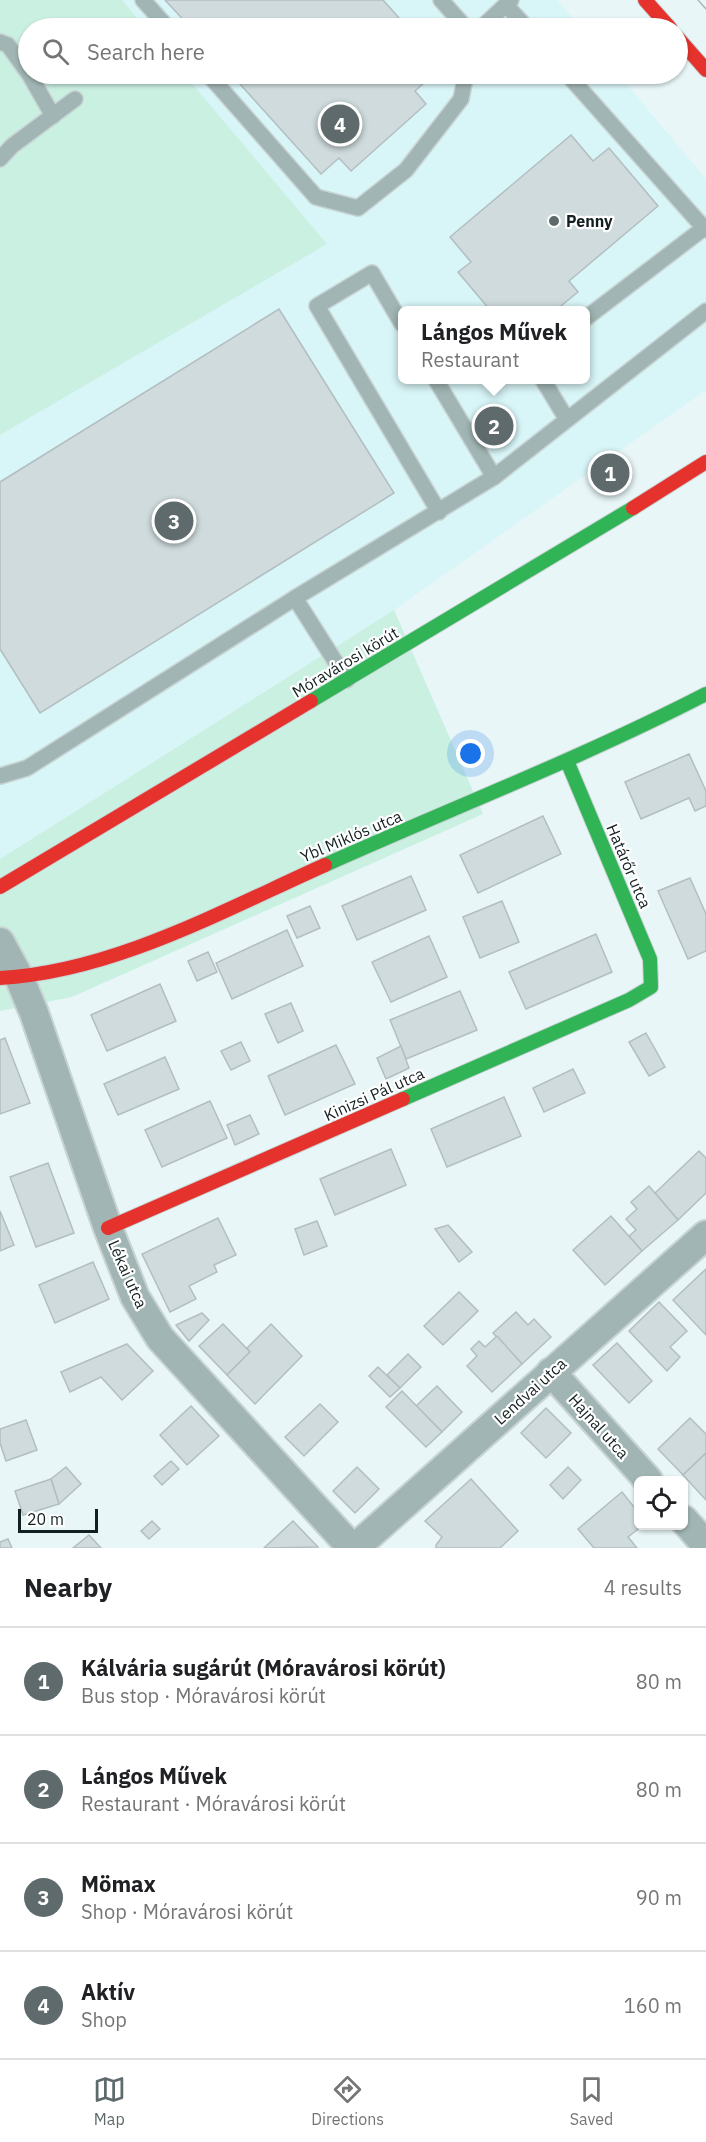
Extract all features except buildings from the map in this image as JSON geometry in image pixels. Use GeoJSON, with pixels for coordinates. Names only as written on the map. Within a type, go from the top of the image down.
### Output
{"type":"FeatureCollection","features":[{"type":"Feature","properties":{"kind":"street"},"geometry":{"type":"LineString","coordinates":[[645,0],[661,18]]}},
{"type":"Feature","properties":{"kind":"street"},"geometry":{"type":"LineString","coordinates":[[688,49],[706,70]]}},
{"type":"Feature","properties":{"kind":"street","name":"Móravárosi körút"},"geometry":{"type":"LineString","coordinates":[[0,887],[613,521],[706,462]]}},
{"type":"Feature","properties":{"kind":"street","name":"Ybl Miklós utca"},"geometry":{"type":"LineString","coordinates":[[10,978],[87,964],[166,936],[567,761],[705,697]]}},
{"type":"Feature","properties":{"kind":"street","name":"Határőr utca"},"geometry":{"type":"LineString","coordinates":[[567,761],[650,959],[651,987]]}},
{"type":"Feature","properties":{"kind":"street","name":"Lékai utca"},"geometry":{"type":"LineString","coordinates":[[0,942],[10,978],[34,1013],[108,1228],[135,1297],[160,1338],[353,1548]]}},
{"type":"Feature","properties":{"kind":"street","name":"Kinizsi Pál utca"},"geometry":{"type":"LineString","coordinates":[[108,1228],[629,1000],[651,987]]}},
{"type":"Feature","properties":{"kind":"street","name":"Lendvai utca"},"geometry":{"type":"LineString","coordinates":[[353,1548],[706,1235]]}},
{"type":"Feature","properties":{"kind":"street","name":"Hajnal utca"},"geometry":{"type":"LineString","coordinates":[[551,1372],[644,1476]]}},
{"type":"Feature","properties":{"kind":"street"},"geometry":{"type":"LineString","coordinates":[[688,1525],[706,1545]]}},
{"type":"Feature","properties":{"kind":"lane"},"geometry":{"type":"LineString","coordinates":[[143,0],[159,18]]}},
{"type":"Feature","properties":{"kind":"lane"},"geometry":{"type":"LineString","coordinates":[[441,0],[457,18]]}},
{"type":"Feature","properties":{"kind":"lane"},"geometry":{"type":"LineString","coordinates":[[491,18],[508,2],[520,18]]}},
{"type":"Feature","properties":{"kind":"lane"},"geometry":{"type":"LineString","coordinates":[[0,42],[8,45],[18,59]]}},
{"type":"Feature","properties":{"kind":"lane"},"geometry":{"type":"LineString","coordinates":[[34,84],[52,116]]}},
{"type":"Feature","properties":{"kind":"lane"},"geometry":{"type":"LineString","coordinates":[[217,84],[316,197],[358,208],[406,170],[461,99],[464,84]]}},
{"type":"Feature","properties":{"kind":"lane"},"geometry":{"type":"LineString","coordinates":[[576,84],[705,229],[590,314]]}},
{"type":"Feature","properties":{"kind":"lane"},"geometry":{"type":"LineString","coordinates":[[0,159],[12,146],[75,99]]}},
{"type":"Feature","properties":{"kind":"lane"},"geometry":{"type":"LineString","coordinates":[[398,317],[372,273],[316,306],[439,512]]}},
{"type":"Feature","properties":{"kind":"lane"},"geometry":{"type":"LineString","coordinates":[[0,776],[27,768],[295,598],[494,477],[566,418],[706,311]]}},
{"type":"Feature","properties":{"kind":"lane"},"geometry":{"type":"LineString","coordinates":[[438,384],[494,477]]}},
{"type":"Feature","properties":{"kind":"lane"},"geometry":{"type":"LineString","coordinates":[[545,384],[566,418]]}},
{"type":"Feature","properties":{"kind":"lane"},"geometry":{"type":"LineString","coordinates":[[295,598],[347,680]]}},
{"type":"Feature","properties":{"kind":"shaded area"},"geometry":{"type":"Polygon","coordinates":[[[122,0],[557,0],[572,18],[137,18],[122,0]]]}},
{"type":"Feature","properties":{"kind":"shaded area"},"geometry":{"type":"Polygon","coordinates":[[[192,84],[626,84],[706,179],[706,390],[394,610],[0,859],[0,435],[327,244],[192,84]]]}},
{"type":"Feature","properties":{"kind":"green space"},"geometry":{"type":"Polygon","coordinates":[[[0,0],[122,0],[137,18],[18,18],[18,84],[192,84],[327,244],[0,435],[0,0]]]}},
{"type":"Feature","properties":{"kind":"green space"},"geometry":{"type":"Polygon","coordinates":[[[394,610],[483,814],[72,997],[0,1011],[0,859],[394,610]]]}},
{"type":"Feature","properties":{"kind":"tram line"},"geometry":{"type":"LineString","coordinates":[[698,0],[706,9]]}},
{"type":"Feature","properties":{"kind":"traffic: fast"},"geometry":{"type":"LineString","coordinates":[[311,701],[633,508]]}},
{"type":"Feature","properties":{"kind":"traffic: fast"},"geometry":{"type":"LineString","coordinates":[[325,865],[564,761],[706,694]]}},
{"type":"Feature","properties":{"kind":"traffic: fast"},"geometry":{"type":"LineString","coordinates":[[403,1099],[629,1000],[651,987],[650,959],[567,761]]}},
{"type":"Feature","properties":{"kind":"traffic: jam"},"geometry":{"type":"LineString","coordinates":[[645,0],[661,18]]}},
{"type":"Feature","properties":{"kind":"traffic: jam"},"geometry":{"type":"LineString","coordinates":[[688,49],[706,70]]}},
{"type":"Feature","properties":{"kind":"traffic: jam"},"geometry":{"type":"LineString","coordinates":[[633,508],[706,462]]}},
{"type":"Feature","properties":{"kind":"traffic: jam"},"geometry":{"type":"LineString","coordinates":[[0,887],[311,701]]}},
{"type":"Feature","properties":{"kind":"traffic: jam"},"geometry":{"type":"LineString","coordinates":[[0,978],[42,973],[84,964],[126,951],[208,919],[325,865]]}},
{"type":"Feature","properties":{"kind":"traffic: jam"},"geometry":{"type":"LineString","coordinates":[[108,1228],[403,1099]]}},
{"type":"Feature","properties":{"kind":"place","name":"Aktív"},"geometry":{"type":"Point","coordinates":[340,124]}},
{"type":"Feature","properties":{"kind":"place","name":"Penny"},"geometry":{"type":"Point","coordinates":[554,221]}},
{"type":"Feature","properties":{"kind":"place","name":"Lángos Művek"},"geometry":{"type":"Point","coordinates":[494,426]}},
{"type":"Feature","properties":{"kind":"place","name":"Kálvária sugárút (Móravárosi körút)"},"geometry":{"type":"Point","coordinates":[610,473]}},
{"type":"Feature","properties":{"kind":"place","name":"Mömax"},"geometry":{"type":"Point","coordinates":[174,521]}}]}
